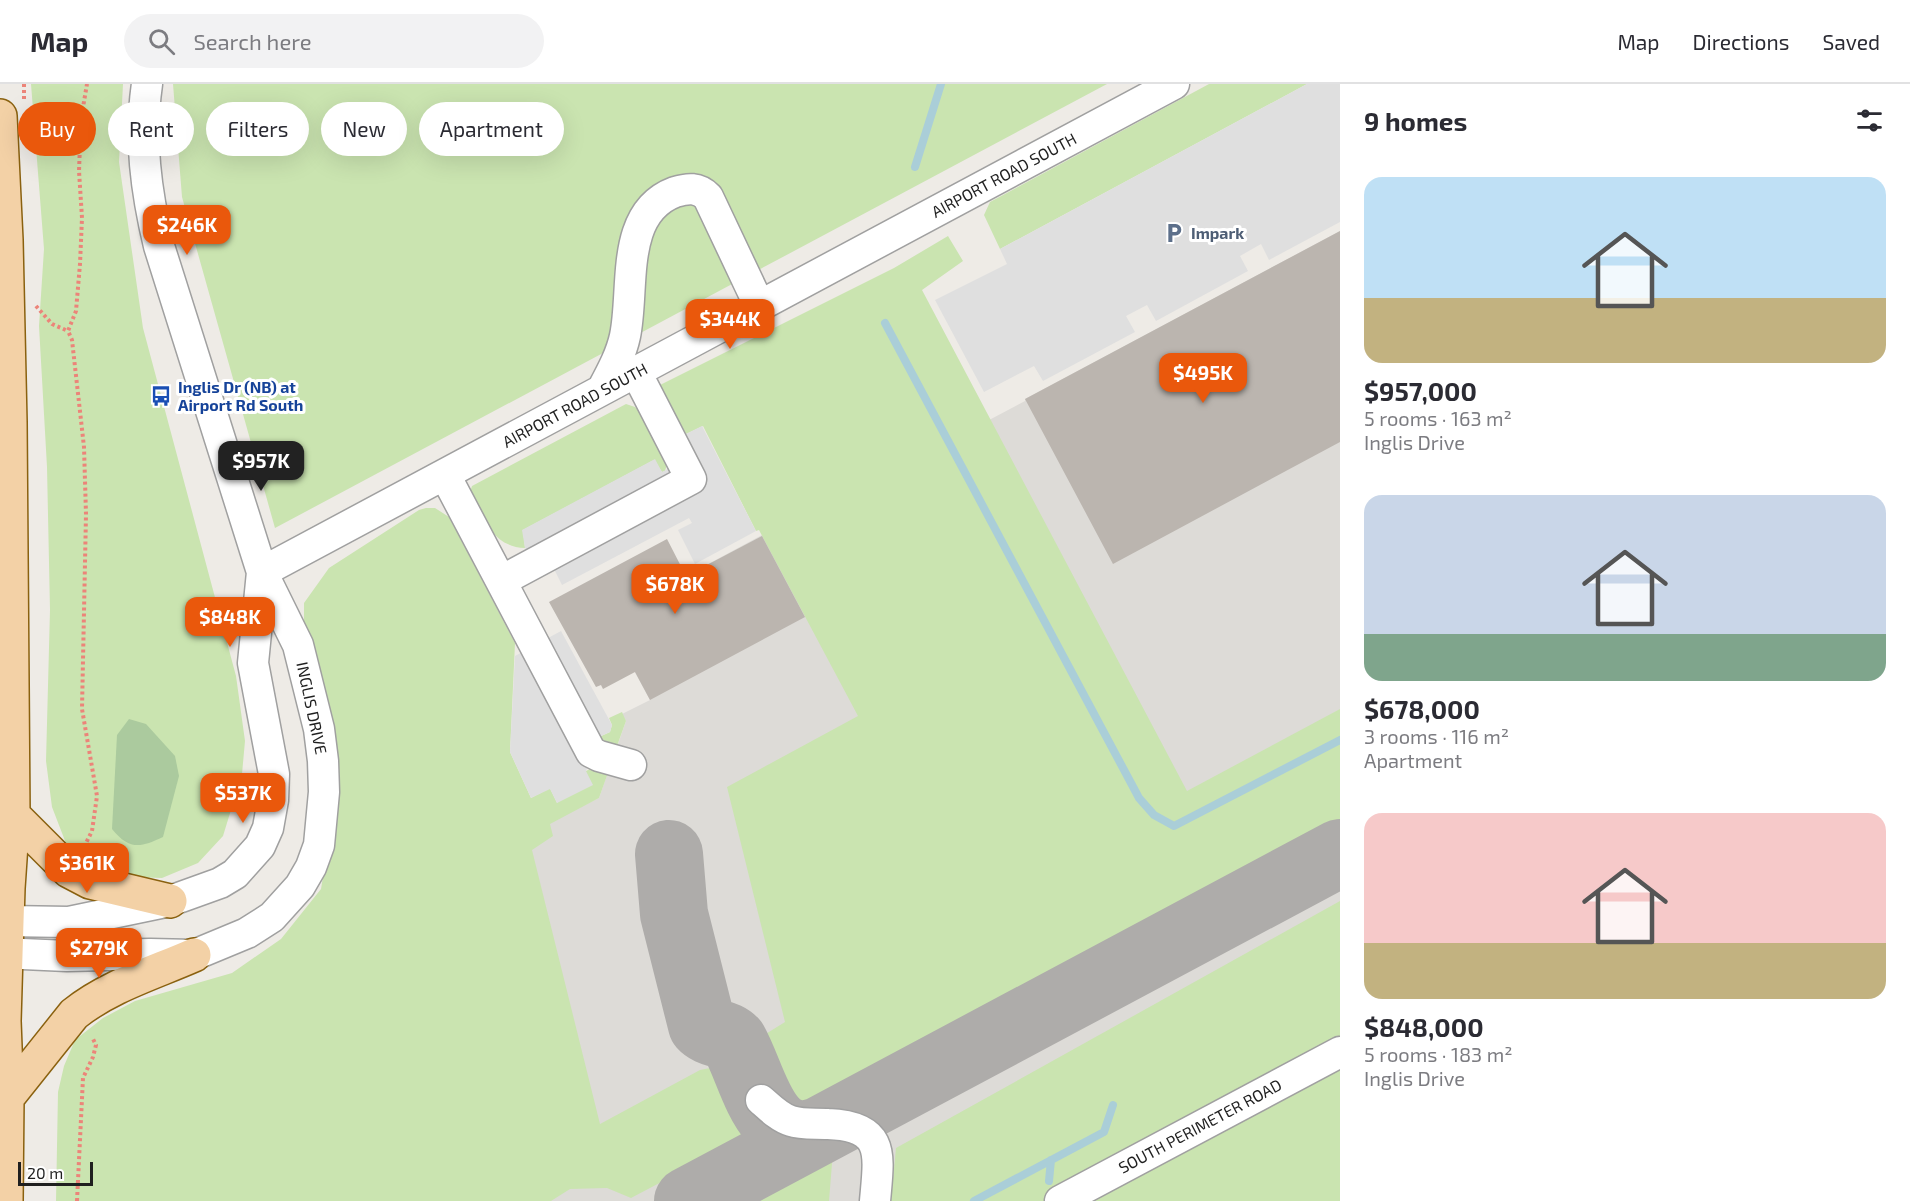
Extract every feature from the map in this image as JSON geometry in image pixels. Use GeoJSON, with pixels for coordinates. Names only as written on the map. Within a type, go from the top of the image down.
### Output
{"type":"FeatureCollection","features":[{"type":"Feature","properties":{"kind":"main road"},"geometry":{"type":"LineString","coordinates":[[0,116],[10,410],[14,815],[3,938],[7,1098],[6,1201]]}},
{"type":"Feature","properties":{"kind":"main road"},"geometry":{"type":"LineString","coordinates":[[14,815],[69,871],[90,882],[170,901]]}},
{"type":"Feature","properties":{"kind":"main road"},"geometry":{"type":"LineString","coordinates":[[7,1098],[74,1014],[87,1004],[120,985],[194,955]]}},
{"type":"Feature","properties":{"kind":"street","name":"INGLIS DRIVE"},"geometry":{"type":"LineString","coordinates":[[3,938],[67,957],[194,955],[247,933],[272,917],[300,886],[319,845],[324,792],[319,729],[298,645],[262,572],[159,246],[148,198],[144,156],[143,113],[147,84]]}},
{"type":"Feature","properties":{"kind":"street","name":"AIRPORT ROAD SOUTH"},"geometry":{"type":"LineString","coordinates":[[262,572],[1174,84]]}},
{"type":"Feature","properties":{"kind":"street"},"geometry":{"type":"LineString","coordinates":[[602,390],[617,361],[626,334],[636,236],[649,211],[667,195],[690,188],[703,192],[708,197],[760,307]]}},
{"type":"Feature","properties":{"kind":"street"},"geometry":{"type":"LineString","coordinates":[[501,581],[691,479],[636,372]]}},
{"type":"Feature","properties":{"kind":"street"},"geometry":{"type":"LineString","coordinates":[[445,475],[591,752],[631,765]]}},
{"type":"Feature","properties":{"kind":"street","name":"INGLIS DRIVE"},"geometry":{"type":"LineString","coordinates":[[3,938],[170,901],[200,892],[235,874],[260,846],[268,828],[273,800],[273,766],[253,663],[262,572]]}},
{"type":"Feature","properties":{"kind":"street","name":"SOUTH PERIMETER ROAD"},"geometry":{"type":"LineString","coordinates":[[1060,1201],[1340,1052]]}},
{"type":"Feature","properties":{"kind":"street"},"geometry":{"type":"LineString","coordinates":[[761,1100],[791,1121],[852,1125],[864,1131],[873,1142],[878,1157],[875,1201]]}},
{"type":"Feature","properties":{"kind":"path"},"geometry":{"type":"LineString","coordinates":[[83,850],[92,831],[97,796],[82,709],[85,470],[72,340],[69,331],[76,311],[80,264],[81,119],[87,84]]}},
{"type":"Feature","properties":{"kind":"path"},"geometry":{"type":"LineString","coordinates":[[37,307],[52,324],[69,331]]}},
{"type":"Feature","properties":{"kind":"path"},"geometry":{"type":"LineString","coordinates":[[77,1201],[83,1078],[93,1058],[96,1045],[90,1033]]}},
{"type":"Feature","properties":{"kind":"shaded area","name":"Impark"},"geometry":{"type":"Polygon","coordinates":[[[1307,84],[1340,84],[1340,222],[1269,260],[1261,244],[1240,256],[1248,271],[1156,321],[1147,305],[1126,316],[1135,332],[1043,381],[1034,366],[984,392],[935,300],[1007,264],[1000,249],[1307,84]]]}},
{"type":"Feature","properties":{"kind":"shaded area"},"geometry":{"type":"Polygon","coordinates":[[[1340,231],[1340,1201],[82,1201],[355,916],[599,798],[626,721],[622,714],[650,700],[606,619],[762,535],[764,539],[1340,231]]]}},
{"type":"Feature","properties":{"kind":"shaded area"},"geometry":{"type":"Polygon","coordinates":[[[702,426],[756,531],[695,564],[678,530],[692,523],[689,518],[562,585],[554,569],[525,548],[522,530],[655,459],[662,472],[696,455],[686,434],[702,426]]]}},
{"type":"Feature","properties":{"kind":"shaded area"},"geometry":{"type":"Polygon","coordinates":[[[561,631],[612,725],[610,732],[599,737],[586,771],[593,785],[557,803],[550,789],[531,798],[510,752],[515,656],[561,631]]]}},
{"type":"Feature","properties":{"kind":"green space"},"geometry":{"type":"Polygon","coordinates":[[[31,84],[123,84],[122,102],[108,102],[108,156],[119,156],[143,328],[236,676],[245,741],[242,774],[223,836],[198,863],[162,878],[134,877],[87,866],[67,846],[52,807],[46,761],[50,610],[47,467],[39,326],[44,249],[37,156],[96,156],[96,102],[32,102],[31,84]]]}},
{"type":"Feature","properties":{"kind":"green space"},"geometry":{"type":"Polygon","coordinates":[[[173,84],[1107,84],[275,528],[182,197],[179,156],[194,156],[194,102],[174,102],[173,84]]]}},
{"type":"Feature","properties":{"kind":"green space"},"geometry":{"type":"Polygon","coordinates":[[[1209,84],[1307,84],[1000,249],[984,215],[990,202],[1209,84]]]}},
{"type":"Feature","properties":{"kind":"green space"},"geometry":{"type":"Polygon","coordinates":[[[948,236],[963,261],[922,290],[1187,791],[1340,709],[1340,821],[802,1108],[783,1098],[754,1050],[759,1038],[785,1022],[727,787],[858,716],[759,530],[756,531],[703,426],[686,434],[660,385],[894,268],[948,236]]]}},
{"type":"Feature","properties":{"kind":"green space"},"geometry":{"type":"Polygon","coordinates":[[[626,404],[639,411],[667,464],[665,471],[662,472],[654,460],[523,530],[525,548],[504,542],[490,529],[470,492],[472,486],[626,404]]]}},
{"type":"Feature","properties":{"kind":"green space"},"geometry":{"type":"Polygon","coordinates":[[[435,508],[449,517],[515,643],[510,752],[531,798],[550,788],[557,803],[586,771],[596,766],[609,770],[599,798],[550,824],[553,836],[532,850],[600,1124],[700,1070],[710,1068],[729,1075],[733,1083],[742,1114],[743,1139],[631,1198],[607,1188],[570,1189],[551,1201],[56,1201],[58,1092],[64,1066],[75,1040],[103,1018],[135,1001],[232,973],[281,939],[321,889],[338,786],[304,637],[304,603],[329,568],[419,510],[435,508]]]}},
{"type":"Feature","properties":{"kind":"green space"},"geometry":{"type":"Polygon","coordinates":[[[622,712],[626,721],[617,746],[603,742],[599,737],[610,732],[612,725],[609,718],[622,712]]]}},
{"type":"Feature","properties":{"kind":"green space"},"geometry":{"type":"Polygon","coordinates":[[[129,719],[146,724],[175,756],[179,776],[163,837],[141,845],[124,841],[112,829],[117,735],[129,719]]]}},
{"type":"Feature","properties":{"kind":"green space"},"geometry":{"type":"Polygon","coordinates":[[[1340,901],[1340,1201],[891,1201],[896,1148],[1340,901]]]}},
{"type":"Feature","properties":{"kind":"green space"},"geometry":{"type":"Polygon","coordinates":[[[833,1151],[829,1201],[745,1201],[833,1151]]]}},
{"type":"Feature","properties":{"kind":"building"},"geometry":{"type":"Polygon","coordinates":[[[1340,231],[1340,442],[1113,564],[1025,399],[1340,231]]]}},
{"type":"Feature","properties":{"kind":"building"},"geometry":{"type":"Polygon","coordinates":[[[762,536],[805,617],[650,700],[635,672],[603,689],[601,685],[596,687],[549,602],[667,539],[686,576],[762,536]]]}},
{"type":"Feature","properties":{"kind":"waterway"},"geometry":{"type":"LineString","coordinates":[[915,167],[941,84]]}},
{"type":"Feature","properties":{"kind":"waterway"},"geometry":{"type":"LineString","coordinates":[[885,323],[1139,798],[1154,815],[1174,826],[1340,740]]}},
{"type":"Feature","properties":{"kind":"waterway"},"geometry":{"type":"LineString","coordinates":[[974,1201],[1104,1132],[1113,1105]]}},
{"type":"Feature","properties":{"kind":"waterway"},"geometry":{"type":"LineString","coordinates":[[1049,1181],[1051,1160]]}},
{"type":"Feature","properties":{"kind":"taxiway"},"geometry":{"type":"LineString","coordinates":[[688,1201],[1340,853]]}},
{"type":"Feature","properties":{"kind":"taxiway"},"geometry":{"type":"LineString","coordinates":[[669,854],[674,914],[702,1025],[734,1042],[755,1091],[773,1120],[785,1130],[800,1134],[819,1131]]}},
{"type":"Feature","properties":{"kind":"place","name":"Impark"},"geometry":{"type":"Point","coordinates":[1174,233]}},
{"type":"Feature","properties":{"kind":"place","name":"Inglis Dr (NB) at Airport Rd South"},"geometry":{"type":"Point","coordinates":[161,396]}}]}
